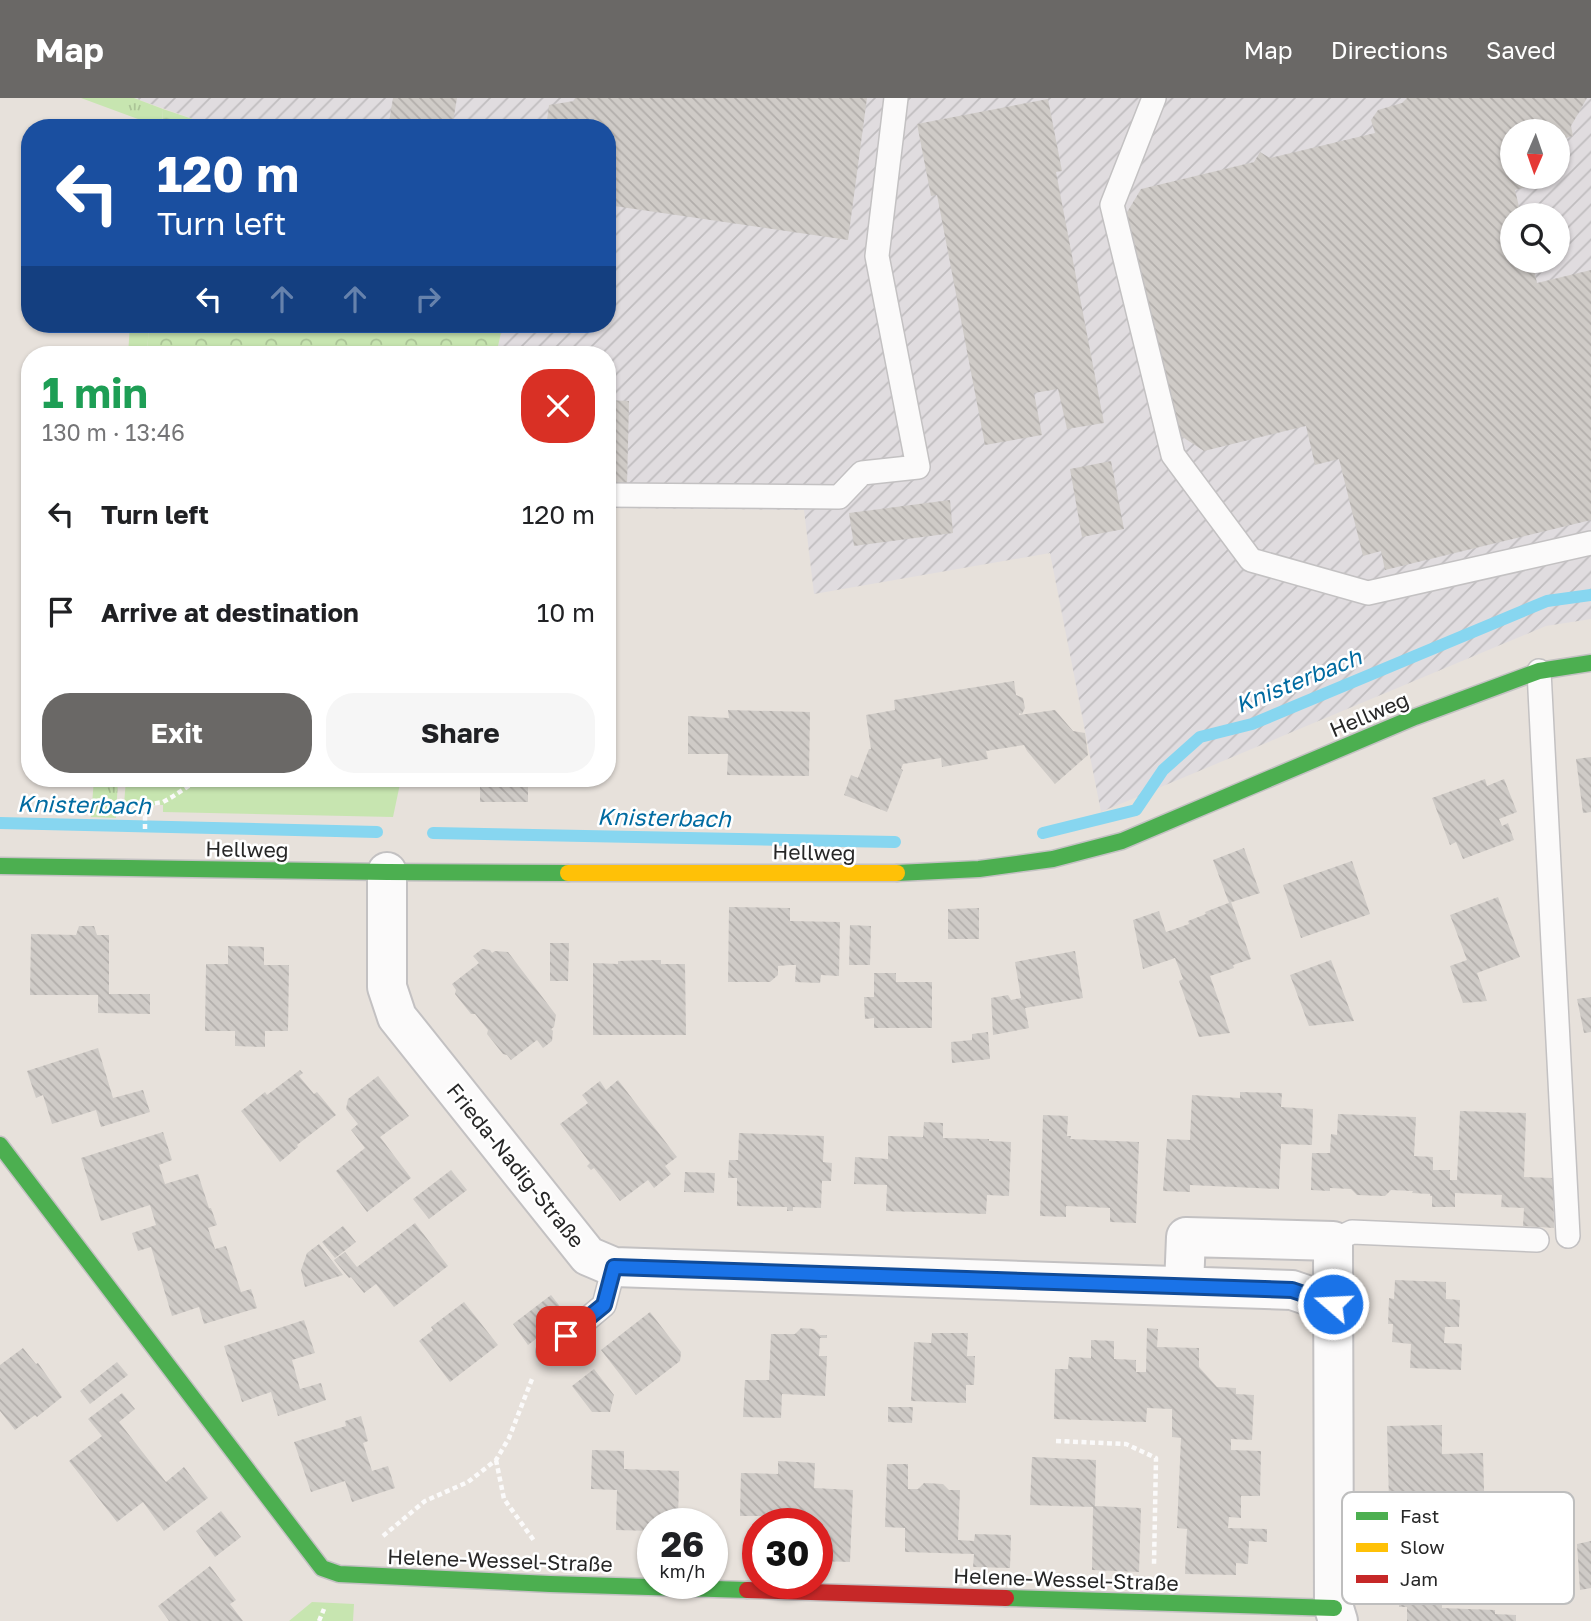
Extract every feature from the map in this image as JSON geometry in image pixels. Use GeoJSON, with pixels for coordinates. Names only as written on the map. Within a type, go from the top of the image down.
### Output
{"type":"FeatureCollection","features":[{"type":"Feature","properties":{"kind":"street","name":"Hellweg"},"geometry":{"type":"LineString","coordinates":[[0,866],[387,872],[883,874],[979,869],[1053,859],[1122,841],[1415,717],[1539,671],[1591,663]]}},
{"type":"Feature","properties":{"kind":"street","name":"Frieda-Nadig-Straße"},"geometry":{"type":"LineString","coordinates":[[387,872],[387,987],[397,1017],[588,1256],[614,1267],[1292,1290],[1333,1304]]}},
{"type":"Feature","properties":{"kind":"street"},"geometry":{"type":"LineString","coordinates":[[0,1145],[322,1568],[339,1574]]}},
{"type":"Feature","properties":{"kind":"street"},"geometry":{"type":"LineString","coordinates":[[1184,1286],[1186,1237],[1333,1241],[1333,1617]]}},
{"type":"Feature","properties":{"kind":"street","name":"Helene-Wessel-Straße"},"geometry":{"type":"LineString","coordinates":[[339,1574],[550,1584],[1154,1603],[1333,1617]]}},
{"type":"Feature","properties":{"kind":"lane"},"geometry":{"type":"LineString","coordinates":[[616,495],[839,497],[862,473],[918,467],[877,256],[896,98]]}},
{"type":"Feature","properties":{"kind":"lane"},"geometry":{"type":"LineString","coordinates":[[1154,98],[1112,205],[1173,455],[1251,560],[1368,593],[1591,543]]}},
{"type":"Feature","properties":{"kind":"lane"},"geometry":{"type":"LineString","coordinates":[[1539,671],[1568,1236]]}},
{"type":"Feature","properties":{"kind":"lane"},"geometry":{"type":"LineString","coordinates":[[1333,1241],[1352,1232],[1537,1240]]}},
{"type":"Feature","properties":{"kind":"lane"},"geometry":{"type":"LineString","coordinates":[[548,1352],[604,1305],[614,1267]]}},
{"type":"Feature","properties":{"kind":"path"},"geometry":{"type":"LineString","coordinates":[[145,805],[163,802],[187,787]]}},
{"type":"Feature","properties":{"kind":"path"},"geometry":{"type":"LineString","coordinates":[[339,1574],[425,1501],[468,1482],[496,1460],[509,1438],[528,1385],[548,1352]]}},
{"type":"Feature","properties":{"kind":"path"},"geometry":{"type":"LineString","coordinates":[[1056,1441],[1126,1444],[1156,1458],[1154,1603]]}},
{"type":"Feature","properties":{"kind":"path"},"geometry":{"type":"LineString","coordinates":[[496,1460],[504,1499],[549,1562],[550,1584]]}},
{"type":"Feature","properties":{"kind":"shaded area"},"geometry":{"type":"Polygon","coordinates":[[[134,98],[1591,98],[1591,619],[1546,626],[1101,812],[1050,553],[814,594],[804,510],[616,508],[616,346],[498,346],[501,333],[616,333],[616,119],[194,119],[134,98]]]}},
{"type":"Feature","properties":{"kind":"green space"},"geometry":{"type":"Polygon","coordinates":[[[81,98],[134,98],[163,109],[162,119],[138,119],[81,98]]]}},
{"type":"Feature","properties":{"kind":"green space"},"geometry":{"type":"Polygon","coordinates":[[[163,109],[192,119],[162,119],[163,109]]]}},
{"type":"Feature","properties":{"kind":"green space"},"geometry":{"type":"Polygon","coordinates":[[[129,333],[148,333],[148,346],[129,346],[129,333]]]}},
{"type":"Feature","properties":{"kind":"green space"},"geometry":{"type":"Polygon","coordinates":[[[148,333],[501,333],[498,346],[148,346],[148,333]]]}},
{"type":"Feature","properties":{"kind":"green space"},"geometry":{"type":"Polygon","coordinates":[[[93,787],[118,787],[116,818],[91,817],[93,787]]]}},
{"type":"Feature","properties":{"kind":"green space"},"geometry":{"type":"Polygon","coordinates":[[[125,787],[399,787],[393,817],[163,812],[163,805],[124,805],[125,787]]]}},
{"type":"Feature","properties":{"kind":"green space"},"geometry":{"type":"Polygon","coordinates":[[[312,1602],[354,1604],[353,1621],[289,1621],[312,1602]]]}},
{"type":"Feature","properties":{"kind":"building"},"geometry":{"type":"Polygon","coordinates":[[[393,98],[457,98],[454,119],[390,119],[393,98]]]}},
{"type":"Feature","properties":{"kind":"building"},"geometry":{"type":"Polygon","coordinates":[[[575,98],[867,98],[848,240],[616,206],[616,119],[547,119],[549,105],[574,101],[575,98]]]}},
{"type":"Feature","properties":{"kind":"building"},"geometry":{"type":"Polygon","coordinates":[[[1407,98],[1587,98],[1571,126],[1573,136],[1570,137],[1570,119],[1500,119],[1500,189],[1519,189],[1515,190],[1518,203],[1500,203],[1500,273],[1535,273],[1537,283],[1591,270],[1591,520],[1385,570],[1381,551],[1363,556],[1339,459],[1315,465],[1306,426],[1204,451],[1181,436],[1126,214],[1141,189],[1254,162],[1260,152],[1270,158],[1375,133],[1371,120],[1378,110],[1402,103],[1407,98]]]}},
{"type":"Feature","properties":{"kind":"building"},"geometry":{"type":"Polygon","coordinates":[[[1048,99],[1062,171],[1056,172],[1104,423],[1067,429],[1058,389],[1034,393],[1042,435],[985,445],[937,195],[931,196],[917,124],[1048,99]]]}},
{"type":"Feature","properties":{"kind":"building"},"geometry":{"type":"Polygon","coordinates":[[[616,400],[629,401],[627,485],[616,485],[616,400]]]}},
{"type":"Feature","properties":{"kind":"building"},"geometry":{"type":"Polygon","coordinates":[[[1111,461],[1124,529],[1082,537],[1070,469],[1111,461]]]}},
{"type":"Feature","properties":{"kind":"building"},"geometry":{"type":"Polygon","coordinates":[[[950,500],[953,533],[854,546],[849,513],[950,500]]]}},
{"type":"Feature","properties":{"kind":"building"},"geometry":{"type":"Polygon","coordinates":[[[1014,681],[1016,695],[1023,698],[1025,708],[1019,715],[1055,710],[1073,731],[1085,733],[1088,755],[1055,784],[1024,745],[986,751],[988,759],[942,767],[941,758],[903,764],[887,812],[844,795],[851,775],[858,778],[871,749],[866,715],[895,710],[894,700],[1014,681]]]}},
{"type":"Feature","properties":{"kind":"building"},"geometry":{"type":"Polygon","coordinates":[[[728,710],[810,712],[809,776],[727,775],[728,754],[688,754],[688,716],[729,718],[728,710]]]}},
{"type":"Feature","properties":{"kind":"building"},"geometry":{"type":"Polygon","coordinates":[[[1591,757],[1591,812],[1583,813],[1576,759],[1591,757]]]}},
{"type":"Feature","properties":{"kind":"building"},"geometry":{"type":"Polygon","coordinates":[[[1485,779],[1487,786],[1504,779],[1517,812],[1499,819],[1502,826],[1508,823],[1514,840],[1463,859],[1456,842],[1450,845],[1432,798],[1485,779]]]}},
{"type":"Feature","properties":{"kind":"building"},"geometry":{"type":"Polygon","coordinates":[[[480,787],[528,787],[528,802],[480,802],[480,787]]]}},
{"type":"Feature","properties":{"kind":"building"},"geometry":{"type":"Polygon","coordinates":[[[1244,848],[1260,893],[1229,903],[1213,860],[1244,848]]]}},
{"type":"Feature","properties":{"kind":"building"},"geometry":{"type":"Polygon","coordinates":[[[1352,861],[1370,914],[1301,938],[1283,885],[1352,861]]]}},
{"type":"Feature","properties":{"kind":"building"},"geometry":{"type":"Polygon","coordinates":[[[1498,897],[1520,957],[1477,973],[1487,1001],[1463,1003],[1450,966],[1467,960],[1450,915],[1498,897]]]}},
{"type":"Feature","properties":{"kind":"building"},"geometry":{"type":"Polygon","coordinates":[[[1231,902],[1251,959],[1210,976],[1230,1033],[1199,1037],[1179,981],[1183,979],[1175,958],[1143,969],[1133,920],[1159,911],[1166,932],[1189,924],[1188,921],[1206,914],[1205,912],[1231,902]]]}},
{"type":"Feature","properties":{"kind":"building"},"geometry":{"type":"Polygon","coordinates":[[[729,907],[790,908],[790,921],[840,922],[839,976],[821,975],[820,983],[795,982],[796,965],[790,965],[778,966],[778,975],[770,982],[728,982],[729,907]]]}},
{"type":"Feature","properties":{"kind":"building"},"geometry":{"type":"Polygon","coordinates":[[[979,908],[979,939],[948,939],[948,909],[979,908]]]}},
{"type":"Feature","properties":{"kind":"building"},"geometry":{"type":"Polygon","coordinates":[[[850,925],[871,926],[870,965],[849,965],[850,925]]]}},
{"type":"Feature","properties":{"kind":"building"},"geometry":{"type":"Polygon","coordinates":[[[79,926],[94,926],[97,935],[109,935],[109,994],[150,994],[150,1014],[98,1013],[98,995],[30,995],[31,934],[76,935],[79,926]]]}},
{"type":"Feature","properties":{"kind":"building"},"geometry":{"type":"Polygon","coordinates":[[[550,943],[569,943],[568,981],[550,981],[550,943]]]}},
{"type":"Feature","properties":{"kind":"building"},"geometry":{"type":"Polygon","coordinates":[[[228,946],[264,947],[264,965],[289,965],[288,1031],[265,1031],[265,1047],[235,1046],[235,1031],[205,1031],[206,964],[228,964],[228,946]]]}},
{"type":"Feature","properties":{"kind":"building"},"geometry":{"type":"Polygon","coordinates":[[[482,949],[492,953],[508,952],[556,1015],[554,1027],[551,1029],[552,1041],[543,1048],[537,1040],[511,1060],[487,1034],[488,1030],[475,1014],[471,1014],[455,994],[456,990],[452,984],[479,963],[473,956],[482,949]]]}},
{"type":"Feature","properties":{"kind":"building"},"geometry":{"type":"Polygon","coordinates":[[[1075,951],[1083,998],[1025,1008],[1029,1028],[993,1035],[991,998],[1008,995],[1011,1000],[1021,998],[1015,962],[1075,951]]]}},
{"type":"Feature","properties":{"kind":"building"},"geometry":{"type":"Polygon","coordinates":[[[661,960],[661,964],[685,964],[686,1035],[593,1035],[593,963],[618,964],[618,961],[661,960]]]}},
{"type":"Feature","properties":{"kind":"building"},"geometry":{"type":"Polygon","coordinates":[[[1331,960],[1354,1021],[1309,1026],[1290,975],[1331,960]]]}},
{"type":"Feature","properties":{"kind":"building"},"geometry":{"type":"Polygon","coordinates":[[[874,973],[896,973],[896,982],[932,982],[932,1028],[874,1028],[874,1018],[865,1019],[864,997],[874,997],[874,973]]]}},
{"type":"Feature","properties":{"kind":"building"},"geometry":{"type":"Polygon","coordinates":[[[1591,997],[1591,1032],[1584,1033],[1577,999],[1591,997]]]}},
{"type":"Feature","properties":{"kind":"building"},"geometry":{"type":"Polygon","coordinates":[[[988,1032],[990,1059],[952,1063],[951,1042],[972,1040],[972,1034],[988,1032]]]}},
{"type":"Feature","properties":{"kind":"building"},"geometry":{"type":"Polygon","coordinates":[[[98,1048],[113,1098],[143,1090],[150,1112],[101,1127],[96,1110],[52,1124],[43,1095],[36,1098],[27,1071],[98,1048]]]}},
{"type":"Feature","properties":{"kind":"building"},"geometry":{"type":"Polygon","coordinates":[[[300,1070],[303,1073],[299,1076],[336,1115],[280,1162],[241,1111],[300,1070]]]}},
{"type":"Feature","properties":{"kind":"building"},"geometry":{"type":"Polygon","coordinates":[[[378,1076],[409,1116],[380,1137],[411,1178],[367,1212],[336,1171],[365,1148],[351,1130],[358,1124],[346,1109],[348,1099],[378,1076]]]}},
{"type":"Feature","properties":{"kind":"building"},"geometry":{"type":"Polygon","coordinates":[[[618,1080],[677,1157],[665,1166],[671,1174],[654,1188],[648,1180],[620,1201],[594,1168],[591,1170],[587,1166],[590,1163],[560,1124],[588,1103],[582,1095],[600,1081],[606,1090],[618,1080]]]}},
{"type":"Feature","properties":{"kind":"building"},"geometry":{"type":"Polygon","coordinates":[[[1240,1092],[1282,1093],[1281,1107],[1313,1109],[1312,1145],[1281,1144],[1279,1189],[1190,1185],[1190,1192],[1163,1191],[1167,1139],[1190,1140],[1192,1095],[1240,1098],[1240,1092]]]}},
{"type":"Feature","properties":{"kind":"building"},"geometry":{"type":"Polygon","coordinates":[[[1460,1111],[1526,1113],[1524,1177],[1553,1178],[1554,1228],[1523,1226],[1524,1208],[1501,1207],[1502,1195],[1455,1193],[1455,1207],[1432,1207],[1430,1194],[1412,1193],[1413,1191],[1391,1190],[1385,1196],[1357,1195],[1351,1189],[1311,1190],[1312,1153],[1330,1153],[1331,1134],[1337,1135],[1338,1114],[1416,1117],[1414,1156],[1433,1157],[1433,1170],[1450,1170],[1450,1180],[1457,1180],[1460,1111]]]}},
{"type":"Feature","properties":{"kind":"building"},"geometry":{"type":"Polygon","coordinates":[[[1043,1115],[1068,1116],[1067,1136],[1071,1136],[1070,1139],[1139,1142],[1136,1223],[1110,1222],[1110,1208],[1066,1206],[1066,1217],[1040,1216],[1043,1115]]]}},
{"type":"Feature","properties":{"kind":"building"},"geometry":{"type":"Polygon","coordinates":[[[924,1122],[943,1123],[943,1138],[1011,1142],[1009,1196],[987,1195],[986,1214],[886,1211],[887,1185],[854,1184],[855,1157],[888,1159],[888,1136],[923,1137],[924,1122]]]}},
{"type":"Feature","properties":{"kind":"building"},"geometry":{"type":"Polygon","coordinates":[[[163,1132],[172,1160],[159,1165],[165,1184],[198,1174],[217,1225],[208,1228],[215,1249],[226,1246],[241,1292],[251,1289],[257,1308],[204,1324],[199,1307],[172,1316],[151,1247],[138,1251],[132,1233],[156,1225],[150,1205],[101,1221],[81,1158],[163,1132]]]}},
{"type":"Feature","properties":{"kind":"building"},"geometry":{"type":"Polygon","coordinates":[[[739,1133],[824,1136],[823,1162],[832,1163],[831,1181],[822,1181],[821,1208],[793,1207],[793,1211],[787,1211],[787,1207],[737,1206],[737,1178],[728,1178],[729,1160],[738,1160],[739,1133]]]}},
{"type":"Feature","properties":{"kind":"building"},"geometry":{"type":"Polygon","coordinates":[[[451,1170],[467,1190],[429,1219],[413,1199],[451,1170]]]}},
{"type":"Feature","properties":{"kind":"building"},"geometry":{"type":"Polygon","coordinates":[[[685,1172],[715,1173],[714,1193],[684,1192],[685,1172]]]}},
{"type":"Feature","properties":{"kind":"building"},"geometry":{"type":"Polygon","coordinates":[[[415,1223],[448,1266],[394,1307],[376,1284],[364,1293],[334,1260],[345,1252],[357,1267],[415,1223]]]}},
{"type":"Feature","properties":{"kind":"building"},"geometry":{"type":"Polygon","coordinates":[[[343,1226],[356,1242],[335,1258],[322,1242],[343,1226]]]}},
{"type":"Feature","properties":{"kind":"building"},"geometry":{"type":"Polygon","coordinates":[[[319,1244],[343,1275],[305,1287],[301,1270],[307,1253],[319,1244]]]}},
{"type":"Feature","properties":{"kind":"building"},"geometry":{"type":"Polygon","coordinates":[[[1395,1280],[1446,1282],[1446,1299],[1460,1300],[1459,1327],[1445,1327],[1444,1343],[1462,1344],[1461,1370],[1410,1368],[1411,1344],[1392,1342],[1393,1324],[1388,1324],[1389,1298],[1394,1299],[1395,1280]]]}},
{"type":"Feature","properties":{"kind":"building"},"geometry":{"type":"Polygon","coordinates":[[[551,1295],[562,1309],[536,1329],[541,1335],[528,1345],[513,1324],[551,1295]]]}},
{"type":"Feature","properties":{"kind":"building"},"geometry":{"type":"Polygon","coordinates":[[[464,1302],[498,1345],[450,1382],[419,1341],[433,1330],[431,1327],[464,1302]]]}},
{"type":"Feature","properties":{"kind":"building"},"geometry":{"type":"Polygon","coordinates":[[[650,1312],[681,1352],[680,1361],[636,1395],[601,1350],[650,1312]]]}},
{"type":"Feature","properties":{"kind":"building"},"geometry":{"type":"Polygon","coordinates":[[[304,1320],[315,1353],[292,1360],[300,1389],[321,1383],[326,1400],[278,1416],[271,1392],[242,1402],[224,1346],[304,1320]]]}},
{"type":"Feature","properties":{"kind":"building"},"geometry":{"type":"Polygon","coordinates":[[[801,1328],[814,1329],[820,1335],[827,1335],[827,1338],[820,1338],[819,1356],[827,1356],[825,1396],[782,1394],[781,1418],[743,1417],[745,1380],[769,1380],[771,1334],[795,1334],[801,1328]]]}},
{"type":"Feature","properties":{"kind":"building"},"geometry":{"type":"Polygon","coordinates":[[[1147,1328],[1158,1329],[1157,1347],[1199,1348],[1199,1367],[1217,1387],[1236,1388],[1236,1394],[1254,1395],[1252,1440],[1231,1439],[1231,1450],[1261,1451],[1260,1496],[1241,1496],[1241,1518],[1229,1517],[1228,1528],[1267,1529],[1267,1542],[1249,1541],[1248,1564],[1236,1563],[1236,1575],[1185,1574],[1187,1529],[1177,1528],[1181,1438],[1172,1437],[1172,1409],[1147,1408],[1146,1422],[1054,1419],[1055,1369],[1068,1369],[1069,1357],[1091,1358],[1091,1340],[1114,1341],[1114,1359],[1136,1360],[1136,1372],[1146,1372],[1147,1328]]]}},
{"type":"Feature","properties":{"kind":"building"},"geometry":{"type":"Polygon","coordinates":[[[932,1333],[968,1333],[967,1356],[975,1356],[974,1385],[966,1385],[966,1403],[911,1401],[914,1342],[931,1343],[932,1333]]]}},
{"type":"Feature","properties":{"kind":"building"},"geometry":{"type":"Polygon","coordinates":[[[23,1348],[36,1364],[38,1363],[62,1397],[15,1430],[0,1411],[0,1365],[23,1348]]]}},
{"type":"Feature","properties":{"kind":"building"},"geometry":{"type":"Polygon","coordinates":[[[117,1362],[128,1375],[90,1404],[80,1391],[117,1362]]]}},
{"type":"Feature","properties":{"kind":"building"},"geometry":{"type":"Polygon","coordinates":[[[594,1369],[614,1395],[610,1412],[592,1412],[572,1386],[594,1369]]]}},
{"type":"Feature","properties":{"kind":"building"},"geometry":{"type":"Polygon","coordinates":[[[122,1393],[135,1409],[119,1422],[166,1482],[184,1467],[208,1498],[164,1531],[143,1502],[117,1522],[69,1461],[102,1436],[88,1419],[122,1393]]]}},
{"type":"Feature","properties":{"kind":"building"},"geometry":{"type":"Polygon","coordinates":[[[888,1407],[913,1407],[912,1423],[888,1422],[888,1407]]]}},
{"type":"Feature","properties":{"kind":"building"},"geometry":{"type":"Polygon","coordinates":[[[361,1416],[368,1441],[363,1443],[372,1471],[388,1466],[395,1488],[352,1502],[345,1481],[311,1492],[294,1442],[346,1426],[345,1421],[361,1416]]]}},
{"type":"Feature","properties":{"kind":"building"},"geometry":{"type":"Polygon","coordinates":[[[1442,1425],[1442,1454],[1483,1453],[1484,1492],[1389,1492],[1387,1426],[1442,1425]]]}},
{"type":"Feature","properties":{"kind":"building"},"geometry":{"type":"Polygon","coordinates":[[[592,1450],[624,1451],[624,1469],[679,1471],[678,1508],[637,1508],[637,1531],[616,1530],[617,1490],[591,1489],[592,1450]]]}},
{"type":"Feature","properties":{"kind":"building"},"geometry":{"type":"Polygon","coordinates":[[[1032,1457],[1096,1460],[1095,1506],[1141,1508],[1139,1572],[1092,1570],[1093,1507],[1030,1505],[1032,1457]]]}},
{"type":"Feature","properties":{"kind":"building"},"geometry":{"type":"Polygon","coordinates":[[[778,1461],[815,1463],[814,1488],[853,1490],[850,1562],[833,1561],[833,1508],[742,1508],[740,1516],[741,1473],[778,1474],[778,1461]]]}},
{"type":"Feature","properties":{"kind":"building"},"geometry":{"type":"Polygon","coordinates":[[[887,1464],[908,1464],[908,1489],[918,1489],[924,1483],[943,1484],[949,1490],[960,1490],[958,1540],[974,1541],[975,1534],[1011,1535],[1010,1568],[973,1567],[974,1554],[905,1552],[905,1528],[885,1527],[887,1464]]]}},
{"type":"Feature","properties":{"kind":"building"},"geometry":{"type":"Polygon","coordinates":[[[221,1511],[241,1537],[215,1557],[196,1531],[221,1511]]]}},
{"type":"Feature","properties":{"kind":"building"},"geometry":{"type":"Polygon","coordinates":[[[1591,1541],[1591,1588],[1580,1590],[1577,1544],[1591,1541]]]}},
{"type":"Feature","properties":{"kind":"building"},"geometry":{"type":"Polygon","coordinates":[[[210,1566],[236,1600],[230,1604],[243,1621],[169,1621],[158,1606],[210,1566]]]}},
{"type":"Feature","properties":{"kind":"building"},"geometry":{"type":"Polygon","coordinates":[[[1399,1604],[1442,1604],[1442,1608],[1495,1610],[1495,1614],[1516,1615],[1516,1621],[1407,1621],[1407,1607],[1399,1607],[1399,1604]]]}},
{"type":"Feature","properties":{"kind":"waterway","name":"Knisterbach"},"geometry":{"type":"LineString","coordinates":[[1043,833],[1136,810],[1163,770],[1200,737],[1252,724],[1547,601],[1591,595]]}},
{"type":"Feature","properties":{"kind":"waterway","name":"Knisterbach"},"geometry":{"type":"LineString","coordinates":[[0,823],[377,832]]}},
{"type":"Feature","properties":{"kind":"waterway","name":"Knisterbach"},"geometry":{"type":"LineString","coordinates":[[433,833],[895,842]]}},
{"type":"Feature","properties":{"kind":"traffic: fast"},"geometry":{"type":"LineString","coordinates":[[897,873],[979,869],[1053,859],[1122,841],[1415,717],[1539,671],[1591,663]]}},
{"type":"Feature","properties":{"kind":"traffic: fast"},"geometry":{"type":"LineString","coordinates":[[0,866],[568,873]]}},
{"type":"Feature","properties":{"kind":"traffic: fast"},"geometry":{"type":"LineString","coordinates":[[0,1145],[322,1568],[339,1574],[742,1590]]}},
{"type":"Feature","properties":{"kind":"traffic: fast"},"geometry":{"type":"LineString","coordinates":[[1006,1598],[1334,1608]]}},
{"type":"Feature","properties":{"kind":"traffic: slow"},"geometry":{"type":"LineString","coordinates":[[568,873],[897,873]]}},
{"type":"Feature","properties":{"kind":"traffic: jam"},"geometry":{"type":"LineString","coordinates":[[833,1593],[1006,1598]]}},
{"type":"Feature","properties":{"kind":"route"},"geometry":{"type":"LineString","coordinates":[[566,1336],[604,1305],[614,1267],[1292,1290],[1333,1304]]}}]}
